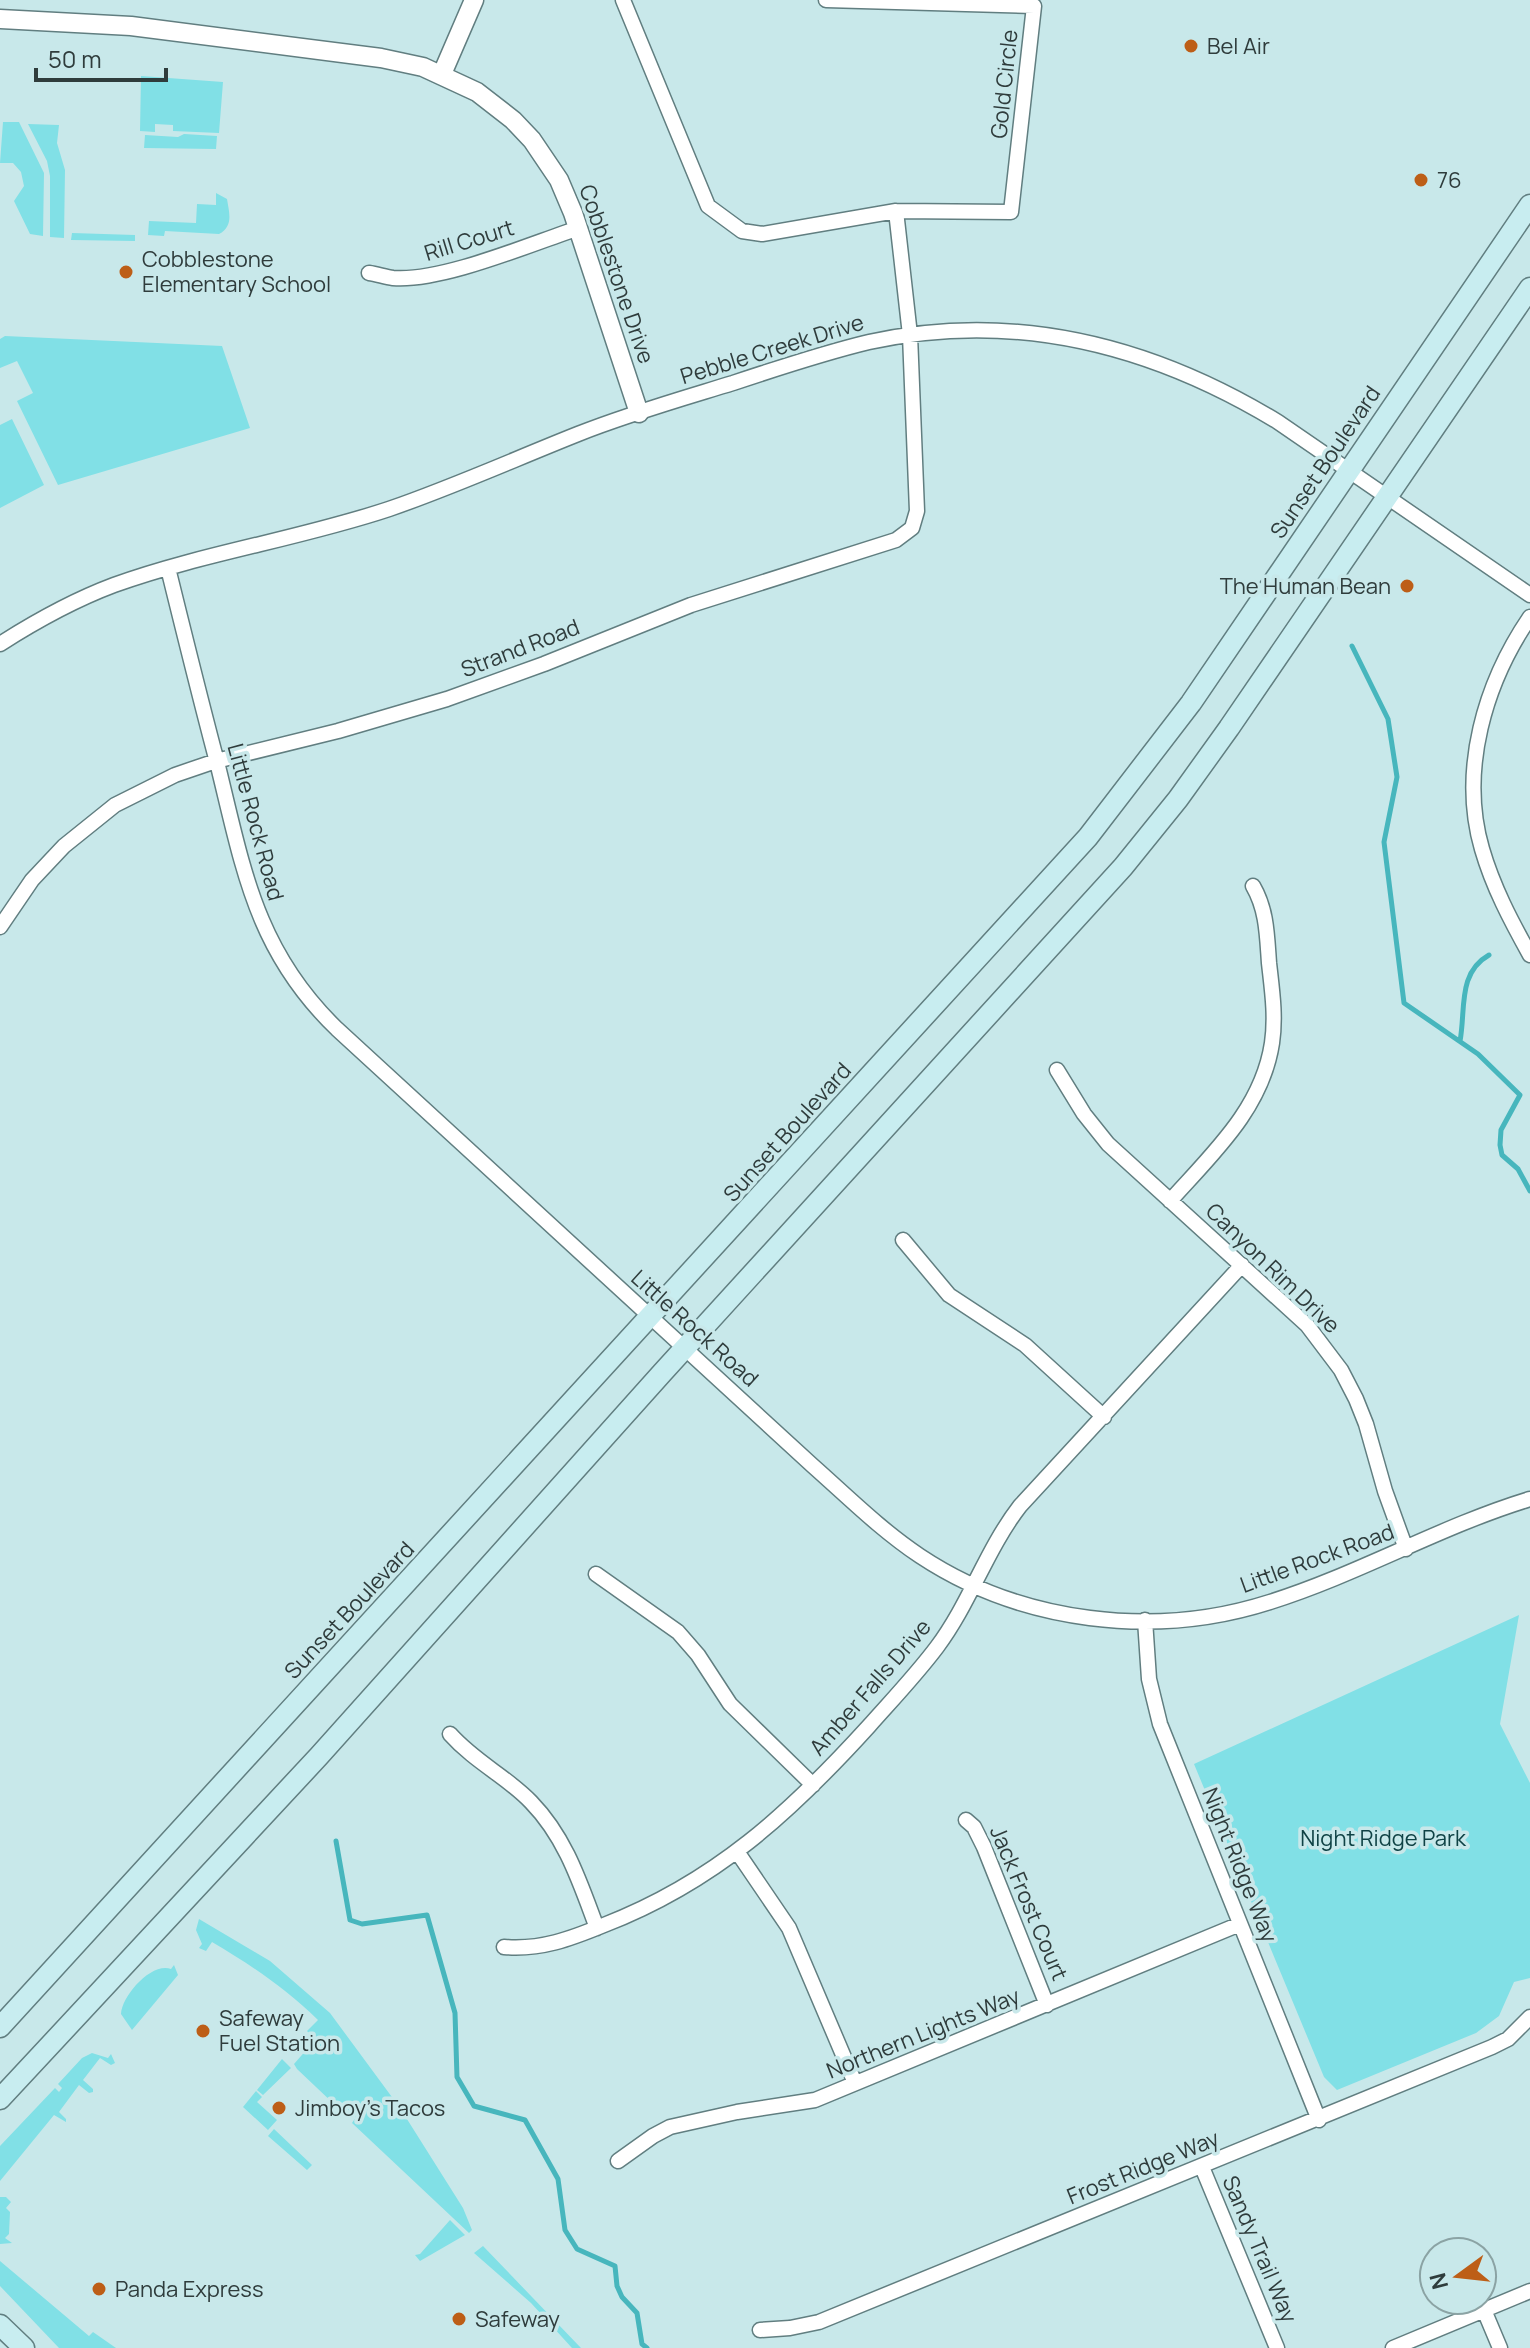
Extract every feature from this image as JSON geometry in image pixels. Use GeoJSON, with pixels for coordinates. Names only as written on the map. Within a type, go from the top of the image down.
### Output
{"type":"FeatureCollection","features":[{"type":"Feature","properties":{"kind":"main road","name":"Sunset Boulevard"},"geometry":{"type":"LineString","coordinates":[[0,2027],[1088,837],[1191,703],[1530,205]]}},
{"type":"Feature","properties":{"kind":"main road"},"geometry":{"type":"LineString","coordinates":[[0,2099],[319,1756],[1123,867],[1178,799],[1229,728],[1530,288]]}},
{"type":"Feature","properties":{"kind":"main road"},"geometry":{"type":"LineString","coordinates":[[0,2325],[24,2348]]}},
{"type":"Feature","properties":{"kind":"street"},"geometry":{"type":"LineString","coordinates":[[442,74],[474,0]]}},
{"type":"Feature","properties":{"kind":"street","name":"Gold Circle"},"geometry":{"type":"LineString","coordinates":[[623,0],[708,206],[742,231],[762,234],[896,211],[1011,212],[1034,6],[826,0]]}},
{"type":"Feature","properties":{"kind":"street","name":"Cobblestone Drive"},"geometry":{"type":"LineString","coordinates":[[0,19],[82,22],[186,32],[381,58],[442,74],[495,105],[532,140],[559,180],[579,228],[639,413]]}},
{"type":"Feature","properties":{"kind":"street"},"geometry":{"type":"LineString","coordinates":[[896,211],[910,335]]}},
{"type":"Feature","properties":{"kind":"street","name":"Rill Court"},"geometry":{"type":"LineString","coordinates":[[369,273],[393,278],[446,272],[579,228]]}},
{"type":"Feature","properties":{"kind":"street","name":"Pebble Creek Drive"},"geometry":{"type":"LineString","coordinates":[[0,644],[44,618],[111,586],[386,510],[579,434],[813,357],[910,335],[979,331],[1051,335],[1135,354],[1235,396],[1530,595]]}},
{"type":"Feature","properties":{"kind":"street","name":"Strand Road"},"geometry":{"type":"LineString","coordinates":[[0,927],[32,880],[64,846],[115,805],[150,786],[216,761],[338,731],[447,699],[671,612],[896,540],[912,528],[917,511],[910,335]]}},
{"type":"Feature","properties":{"kind":"street","name":"Little Rock Road"},"geometry":{"type":"LineString","coordinates":[[168,568],[246,880],[260,920],[283,964],[306,997],[337,1029],[685,1348],[891,1534],[922,1557],[973,1584],[1023,1604],[1085,1618],[1195,1618],[1270,1602],[1406,1549],[1472,1519],[1530,1499]]}},
{"type":"Feature","properties":{"kind":"street"},"geometry":{"type":"LineString","coordinates":[[1530,617],[1511,645],[1495,678],[1476,750],[1474,782],[1481,846],[1492,881],[1530,955]]}},
{"type":"Feature","properties":{"kind":"street"},"geometry":{"type":"LineString","coordinates":[[1170,1201],[1222,1145],[1241,1119],[1259,1089],[1268,1065],[1273,995],[1266,919],[1261,899],[1253,886]]}},
{"type":"Feature","properties":{"kind":"street","name":"Canyon Rim Drive"},"geometry":{"type":"LineString","coordinates":[[1057,1070],[1084,1114],[1108,1144],[1307,1325],[1341,1370],[1361,1411],[1406,1549]]}},
{"type":"Feature","properties":{"kind":"street"},"geometry":{"type":"LineString","coordinates":[[903,1240],[949,1295],[1025,1345],[1104,1417]]}},
{"type":"Feature","properties":{"kind":"street","name":"Amber Falls Drive"},"geometry":{"type":"LineString","coordinates":[[504,1947],[524,1949],[555,1944],[680,1891],[738,1853],[813,1785],[937,1647],[958,1615],[1000,1531],[1020,1506],[1242,1265]]}},
{"type":"Feature","properties":{"kind":"street"},"geometry":{"type":"LineString","coordinates":[[596,1574],[678,1632],[698,1655],[730,1704],[813,1785]]}},
{"type":"Feature","properties":{"kind":"street","name":"Night Ridge Way"},"geometry":{"type":"LineString","coordinates":[[1145,1620],[1149,1679],[1160,1724],[1319,2120]]}},
{"type":"Feature","properties":{"kind":"street"},"geometry":{"type":"LineString","coordinates":[[450,1734],[468,1755],[523,1794],[549,1824],[577,1871],[597,1928]]}},
{"type":"Feature","properties":{"kind":"street","name":"Jack Frost Court"},"geometry":{"type":"LineString","coordinates":[[966,1820],[974,1827],[984,1847],[1047,2005]]}},
{"type":"Feature","properties":{"kind":"street"},"geometry":{"type":"LineString","coordinates":[[738,1853],[781,1913],[795,1940],[855,2083]]}},
{"type":"Feature","properties":{"kind":"street","name":"Northern Lights Way"},"geometry":{"type":"LineString","coordinates":[[618,2161],[670,2127],[737,2112],[799,2104],[1240,1924]]}},
{"type":"Feature","properties":{"kind":"street","name":"Frost Ridge Way"},"geometry":{"type":"LineString","coordinates":[[760,2330],[819,2322],[1319,2120],[1492,2047],[1508,2039],[1530,2017]]}},
{"type":"Feature","properties":{"kind":"street","name":"Sandy Trail Way"},"geometry":{"type":"LineString","coordinates":[[1202,2167],[1277,2348]]}},
{"type":"Feature","properties":{"kind":"street"},"geometry":{"type":"LineString","coordinates":[[1498,2304],[1530,2291]]}},
{"type":"Feature","properties":{"kind":"street"},"geometry":{"type":"LineString","coordinates":[[1393,2348],[1470,2316]]}},
{"type":"Feature","properties":{"kind":"street"},"geometry":{"type":"LineString","coordinates":[[1487,2316],[1500,2348]]}},
{"type":"Feature","properties":{"kind":"green space"},"geometry":{"type":"Polygon","coordinates":[[[141,76],[223,82],[219,133],[173,131],[173,125],[155,124],[155,132],[140,131],[141,76]]]}},
{"type":"Feature","properties":{"kind":"green space"},"geometry":{"type":"Polygon","coordinates":[[[3,122],[19,122],[44,173],[43,236],[30,234],[14,201],[24,186],[21,172],[13,163],[0,163],[3,122]]]}},
{"type":"Feature","properties":{"kind":"green space"},"geometry":{"type":"Polygon","coordinates":[[[28,124],[59,125],[57,143],[65,170],[64,238],[50,237],[50,176],[47,161],[28,124]]]}},
{"type":"Feature","properties":{"kind":"green space"},"geometry":{"type":"Polygon","coordinates":[[[184,134],[217,136],[216,149],[144,148],[145,135],[178,137],[184,134]]]}},
{"type":"Feature","properties":{"kind":"green space"},"geometry":{"type":"Polygon","coordinates":[[[216,193],[227,199],[229,223],[224,231],[219,234],[165,231],[164,236],[148,235],[149,221],[196,223],[197,204],[216,205],[216,193]]]}},
{"type":"Feature","properties":{"kind":"green space"},"geometry":{"type":"Polygon","coordinates":[[[72,233],[135,235],[135,241],[71,240],[72,233]]]}},
{"type":"Feature","properties":{"kind":"green space"},"geometry":{"type":"Polygon","coordinates":[[[5,336],[222,346],[250,428],[58,485],[17,401],[33,393],[17,361],[0,368],[0,339],[5,336]]]}},
{"type":"Feature","properties":{"kind":"green space"},"geometry":{"type":"Polygon","coordinates":[[[12,419],[44,485],[0,508],[0,425],[12,419]]]}},
{"type":"Feature","properties":{"kind":"green space","name":"Night Ridge Park"},"geometry":{"type":"Polygon","coordinates":[[[1519,1615],[1500,1724],[1530,1783],[1530,1978],[1514,1982],[1499,2016],[1476,2033],[1337,2090],[1324,2077],[1194,1764],[1519,1615]]]}},
{"type":"Feature","properties":{"kind":"green space"},"geometry":{"type":"Polygon","coordinates":[[[199,1919],[270,1961],[330,2013],[400,2108],[463,2208],[472,2230],[469,2233],[352,2123],[356,2117],[339,2101],[335,2105],[297,2069],[294,2064],[315,2040],[307,2031],[318,2020],[280,1987],[212,1942],[206,1951],[199,1948],[202,1944],[196,1930],[199,1919]]]}},
{"type":"Feature","properties":{"kind":"green space"},"geometry":{"type":"Polygon","coordinates":[[[174,1965],[178,1975],[132,2030],[121,2014],[126,1998],[147,1975],[163,1968],[171,1969],[174,1965]]]}},
{"type":"Feature","properties":{"kind":"green space"},"geometry":{"type":"Polygon","coordinates":[[[92,2053],[108,2058],[111,2054],[115,2063],[111,2065],[100,2058],[83,2080],[93,2092],[89,2093],[79,2085],[59,2112],[66,2122],[54,2115],[0,2181],[0,2146],[55,2088],[59,2092],[62,2088],[58,2084],[82,2058],[92,2053]]]}},
{"type":"Feature","properties":{"kind":"green space"},"geometry":{"type":"Polygon","coordinates":[[[282,2059],[291,2068],[263,2095],[257,2090],[282,2059]]]}},
{"type":"Feature","properties":{"kind":"green space"},"geometry":{"type":"Polygon","coordinates":[[[256,2091],[262,2097],[257,2102],[277,2120],[268,2130],[243,2107],[256,2091]]]}},
{"type":"Feature","properties":{"kind":"green space"},"geometry":{"type":"Polygon","coordinates":[[[274,2129],[312,2165],[307,2170],[268,2136],[274,2129]]]}},
{"type":"Feature","properties":{"kind":"green space"},"geometry":{"type":"Polygon","coordinates":[[[0,2197],[6,2197],[11,2202],[6,2208],[10,2212],[9,2234],[5,2238],[12,2243],[0,2244],[0,2197]]]}},
{"type":"Feature","properties":{"kind":"green space"},"geometry":{"type":"Polygon","coordinates":[[[450,2220],[465,2235],[420,2261],[415,2255],[420,2254],[450,2220]]]}},
{"type":"Feature","properties":{"kind":"green space"},"geometry":{"type":"Polygon","coordinates":[[[483,2246],[581,2348],[572,2348],[531,2303],[474,2253],[483,2246]]]}},
{"type":"Feature","properties":{"kind":"green space"},"geometry":{"type":"Polygon","coordinates":[[[0,2261],[89,2336],[93,2332],[116,2348],[59,2348],[0,2286],[0,2261]]]}},
{"type":"Feature","properties":{"kind":"waterway"},"geometry":{"type":"LineString","coordinates":[[1352,646],[1388,719],[1397,777],[1384,842],[1404,1003],[1478,1054],[1520,1095],[1501,1130],[1500,1145],[1502,1155],[1518,1169],[1530,1191]]}},
{"type":"Feature","properties":{"kind":"waterway"},"geometry":{"type":"LineString","coordinates":[[1460,1041],[1467,982],[1479,963],[1489,955]]}},
{"type":"Feature","properties":{"kind":"waterway"},"geometry":{"type":"LineString","coordinates":[[336,1841],[350,1920],[362,1924],[427,1915],[455,2013],[457,2077],[474,2106],[525,2120],[558,2179],[565,2230],[577,2249],[615,2266],[617,2286],[622,2297],[637,2313],[642,2344],[647,2348]]}},
{"type":"Feature","properties":{"kind":"place","name":"Bel Air"},"geometry":{"type":"Point","coordinates":[1191,46]}},
{"type":"Feature","properties":{"kind":"place","name":"76"},"geometry":{"type":"Point","coordinates":[1421,180]}},
{"type":"Feature","properties":{"kind":"place","name":"Cobblestone Elementary School"},"geometry":{"type":"Point","coordinates":[126,272]}},
{"type":"Feature","properties":{"kind":"place","name":"The Human Bean"},"geometry":{"type":"Point","coordinates":[1407,586]}},
{"type":"Feature","properties":{"kind":"place","name":"Safeway Fuel Station"},"geometry":{"type":"Point","coordinates":[203,2031]}},
{"type":"Feature","properties":{"kind":"place","name":"Jimboy's Tacos"},"geometry":{"type":"Point","coordinates":[279,2108]}},
{"type":"Feature","properties":{"kind":"place","name":"Panda Express"},"geometry":{"type":"Point","coordinates":[99,2289]}},
{"type":"Feature","properties":{"kind":"place","name":"Safeway"},"geometry":{"type":"Point","coordinates":[459,2319]}}]}
